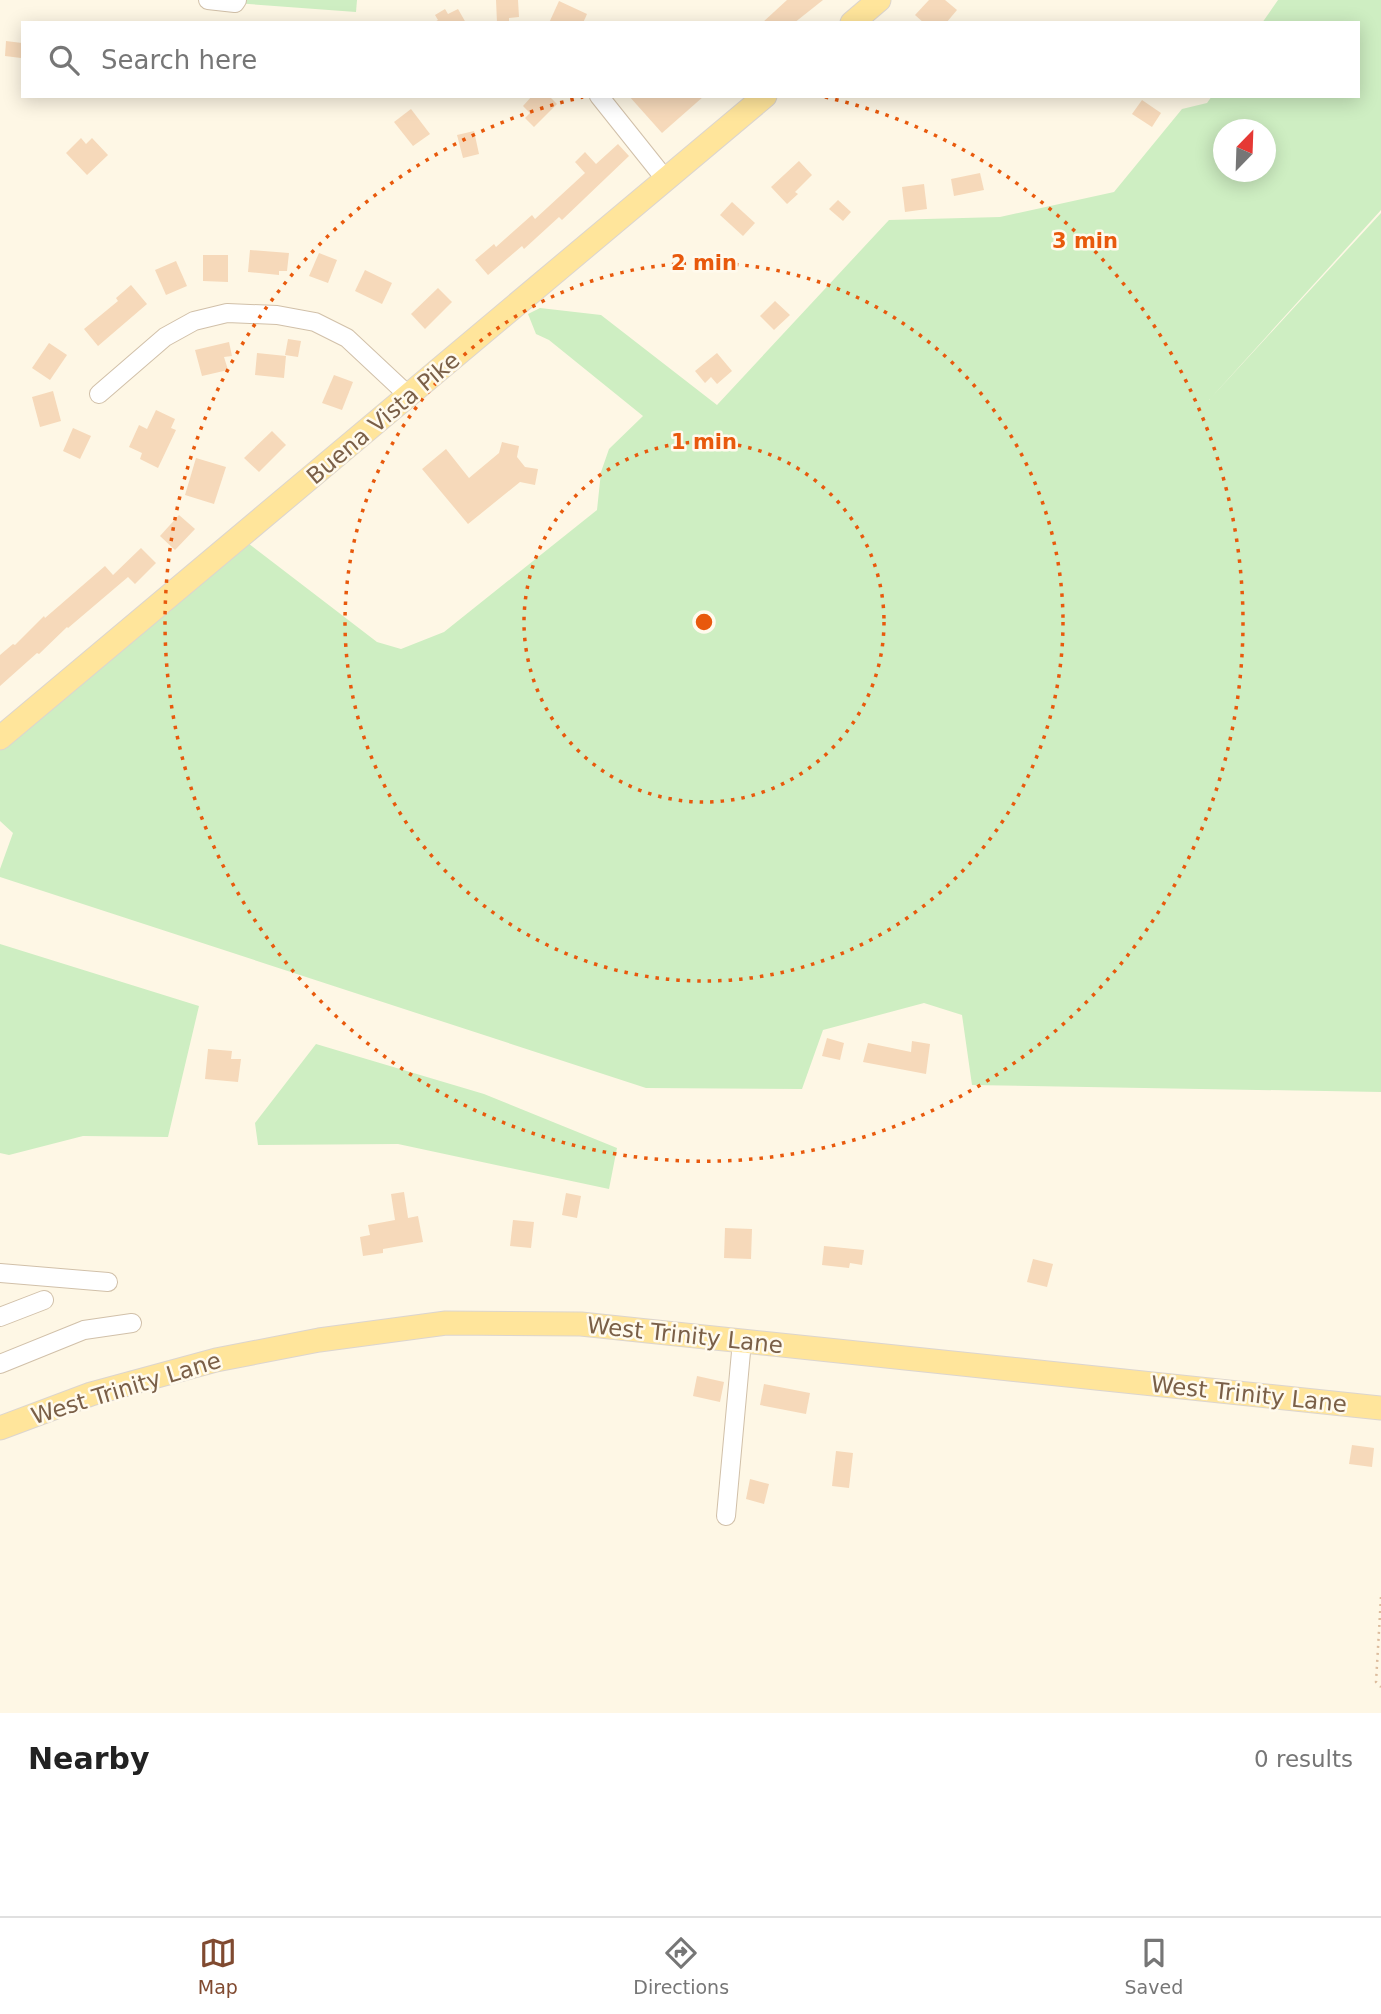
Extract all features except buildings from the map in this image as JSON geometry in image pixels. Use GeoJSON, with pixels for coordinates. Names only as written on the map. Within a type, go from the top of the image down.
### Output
{"type":"FeatureCollection","features":[{"type":"Feature","properties":{"kind":"main road"},"geometry":{"type":"LineString","coordinates":[[854,21],[879,0]]}},
{"type":"Feature","properties":{"kind":"main road","name":"Buena Vista Pike"},"geometry":{"type":"LineString","coordinates":[[0,738],[763,98]]}},
{"type":"Feature","properties":{"kind":"main road","name":"West Trinity Lane"},"geometry":{"type":"LineString","coordinates":[[0,1428],[91,1394],[216,1360],[319,1340],[446,1323],[581,1324],[1381,1408]]}},
{"type":"Feature","properties":{"kind":"street"},"geometry":{"type":"LineString","coordinates":[[208,0],[236,2]]}},
{"type":"Feature","properties":{"kind":"street"},"geometry":{"type":"LineString","coordinates":[[601,98],[666,180]]}},
{"type":"Feature","properties":{"kind":"street"},"geometry":{"type":"LineString","coordinates":[[99,394],[165,337],[194,321],[227,313],[277,315],[315,322],[347,338],[409,396]]}},
{"type":"Feature","properties":{"kind":"street"},"geometry":{"type":"LineString","coordinates":[[0,1273],[108,1282]]}},
{"type":"Feature","properties":{"kind":"street"},"geometry":{"type":"LineString","coordinates":[[0,1317],[44,1300]]}},
{"type":"Feature","properties":{"kind":"street"},"geometry":{"type":"LineString","coordinates":[[0,1364],[84,1330],[132,1323]]}},
{"type":"Feature","properties":{"kind":"street"},"geometry":{"type":"LineString","coordinates":[[726,1516],[742,1341]]}},
{"type":"Feature","properties":{"kind":"path"},"geometry":{"type":"LineString","coordinates":[[1381,1597],[1376,1682],[1381,1687]]}},
{"type":"Feature","properties":{"kind":"green space"},"geometry":{"type":"Polygon","coordinates":[[[237,0],[357,0],[356,12],[235,3],[237,0]]]}},
{"type":"Feature","properties":{"kind":"green space"},"geometry":{"type":"Polygon","coordinates":[[[1278,0],[1381,0],[1381,210],[1209,400],[1381,213],[1381,1092],[972,1085],[962,1015],[924,1003],[823,1030],[802,1089],[646,1088],[0,877],[0,869],[13,833],[0,821],[0,738],[240,537],[377,642],[401,649],[444,632],[597,510],[601,472],[609,449],[643,416],[549,340],[536,334],[528,314],[540,308],[601,315],[717,405],[889,220],[1000,217],[1114,192],[1182,109],[1207,103],[1211,98],[1360,98],[1360,21],[1263,21],[1278,0]]]}},
{"type":"Feature","properties":{"kind":"green space"},"geometry":{"type":"Polygon","coordinates":[[[0,944],[199,1006],[168,1137],[83,1136],[9,1155],[0,1153],[0,944]]]}},
{"type":"Feature","properties":{"kind":"green space"},"geometry":{"type":"Polygon","coordinates":[[[316,1044],[484,1094],[617,1148],[609,1189],[398,1144],[258,1145],[255,1123],[316,1044]]]}}]}
